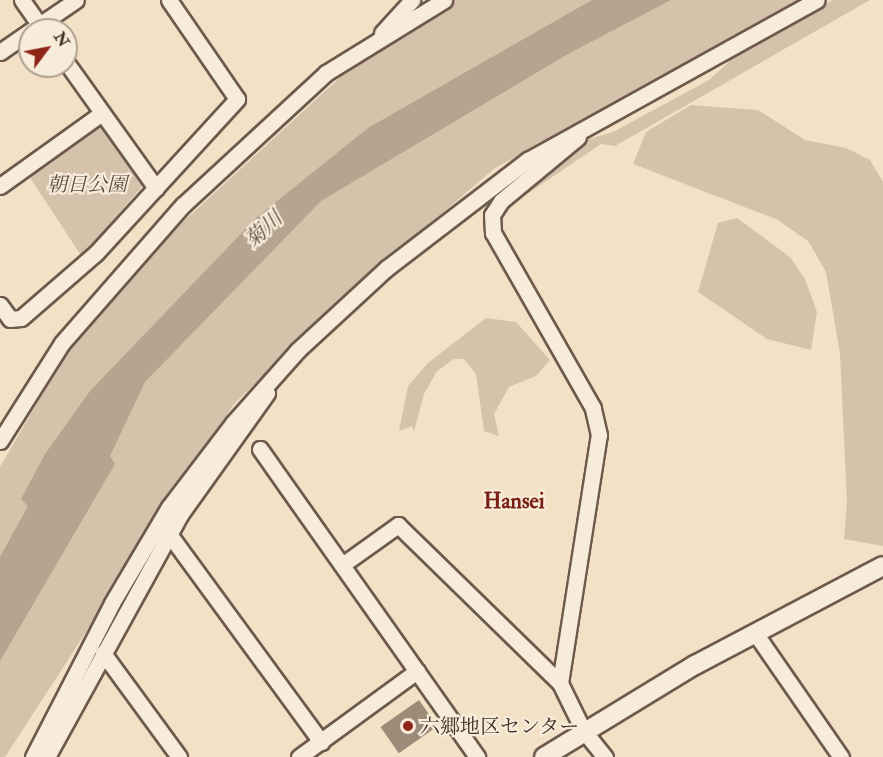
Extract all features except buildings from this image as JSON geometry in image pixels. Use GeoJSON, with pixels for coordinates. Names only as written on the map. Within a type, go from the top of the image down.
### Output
{"type":"FeatureCollection","features":[{"type":"Feature","properties":{"kind":"street"},"geometry":{"type":"LineString","coordinates":[[22,0],[31,18]]}},
{"type":"Feature","properties":{"kind":"street"},"geometry":{"type":"LineString","coordinates":[[51,18],[76,0]]}},
{"type":"Feature","properties":{"kind":"street"},"geometry":{"type":"LineString","coordinates":[[0,305],[10,319],[21,318],[96,253],[237,99],[169,0]]}},
{"type":"Feature","properties":{"kind":"street"},"geometry":{"type":"LineString","coordinates":[[370,46],[412,0]]}},
{"type":"Feature","properties":{"kind":"street"},"geometry":{"type":"LineString","coordinates":[[0,441],[62,343],[145,245],[326,73],[444,0]]}},
{"type":"Feature","properties":{"kind":"street"},"geometry":{"type":"LineString","coordinates":[[33,757],[112,603],[169,507],[273,379],[387,268],[460,208],[597,118],[817,0]]}},
{"type":"Feature","properties":{"kind":"street"},"geometry":{"type":"LineString","coordinates":[[0,52],[18,40]]}},
{"type":"Feature","properties":{"kind":"street"},"geometry":{"type":"LineString","coordinates":[[78,78],[156,188]]}},
{"type":"Feature","properties":{"kind":"street"},"geometry":{"type":"LineString","coordinates":[[0,186],[102,112]]}},
{"type":"Feature","properties":{"kind":"street"},"geometry":{"type":"LineString","coordinates":[[560,682],[599,435],[593,408],[493,233],[492,215],[501,201],[597,118]]}},
{"type":"Feature","properties":{"kind":"street"},"geometry":{"type":"LineString","coordinates":[[47,757],[169,534],[263,404],[273,379]]}},
{"type":"Feature","properties":{"kind":"street"},"geometry":{"type":"LineString","coordinates":[[260,448],[477,757]]}},
{"type":"Feature","properties":{"kind":"street"},"geometry":{"type":"LineString","coordinates":[[342,565],[398,525],[560,682],[584,730],[605,757]]}},
{"type":"Feature","properties":{"kind":"street"},"geometry":{"type":"LineString","coordinates":[[169,534],[321,742]]}},
{"type":"Feature","properties":{"kind":"street"},"geometry":{"type":"LineString","coordinates":[[544,757],[584,730],[755,633],[883,566]]}},
{"type":"Feature","properties":{"kind":"street"},"geometry":{"type":"LineString","coordinates":[[755,633],[841,757]]}},
{"type":"Feature","properties":{"kind":"street"},"geometry":{"type":"LineString","coordinates":[[103,653],[179,757]]}},
{"type":"Feature","properties":{"kind":"street"},"geometry":{"type":"LineString","coordinates":[[300,757],[417,671]]}},
{"type":"Feature","properties":{"kind":"green space"},"geometry":{"type":"Polygon","coordinates":[[[450,0],[810,0],[495,168],[348,294],[234,404],[5,757],[0,757],[0,467],[96,302],[385,36],[450,0]]]}},
{"type":"Feature","properties":{"kind":"green space"},"geometry":{"type":"Polygon","coordinates":[[[833,0],[870,0],[615,146],[601,144],[502,211],[507,200],[585,140],[613,132],[709,80],[731,60],[731,52],[833,0]]]}},
{"type":"Feature","properties":{"kind":"green space"},"geometry":{"type":"Polygon","coordinates":[[[691,105],[758,110],[805,140],[846,148],[870,160],[883,182],[883,546],[844,539],[847,502],[840,354],[826,272],[808,241],[776,219],[633,164],[646,132],[691,105]]]}},
{"type":"Feature","properties":{"kind":"green space","name":"朝日公園"},"geometry":{"type":"Polygon","coordinates":[[[100,121],[144,184],[82,257],[27,173],[100,121]]]}},
{"type":"Feature","properties":{"kind":"green space"},"geometry":{"type":"Polygon","coordinates":[[[737,218],[790,257],[805,279],[817,312],[811,350],[767,339],[698,292],[718,223],[737,218]]]}},
{"type":"Feature","properties":{"kind":"green space"},"geometry":{"type":"Polygon","coordinates":[[[486,318],[516,322],[550,360],[536,376],[509,387],[494,414],[499,436],[484,431],[476,374],[464,359],[454,359],[437,371],[424,394],[414,431],[412,426],[399,431],[408,386],[428,363],[486,318]]]}},
{"type":"Feature","properties":{"kind":"water","name":"菊川"},"geometry":{"type":"Polygon","coordinates":[[[592,0],[671,0],[568,54],[321,201],[145,382],[110,456],[115,464],[0,661],[0,557],[28,506],[21,499],[45,454],[90,391],[256,218],[368,128],[592,0]]]}},
{"type":"Feature","properties":{"kind":"place","name":"六郷地区センター"},"geometry":{"type":"Point","coordinates":[408,726]}},
{"type":"Feature","properties":{"kind":"district","name":"Hansei"},"geometry":{"type":"Point","coordinates":[514,502]}}]}
